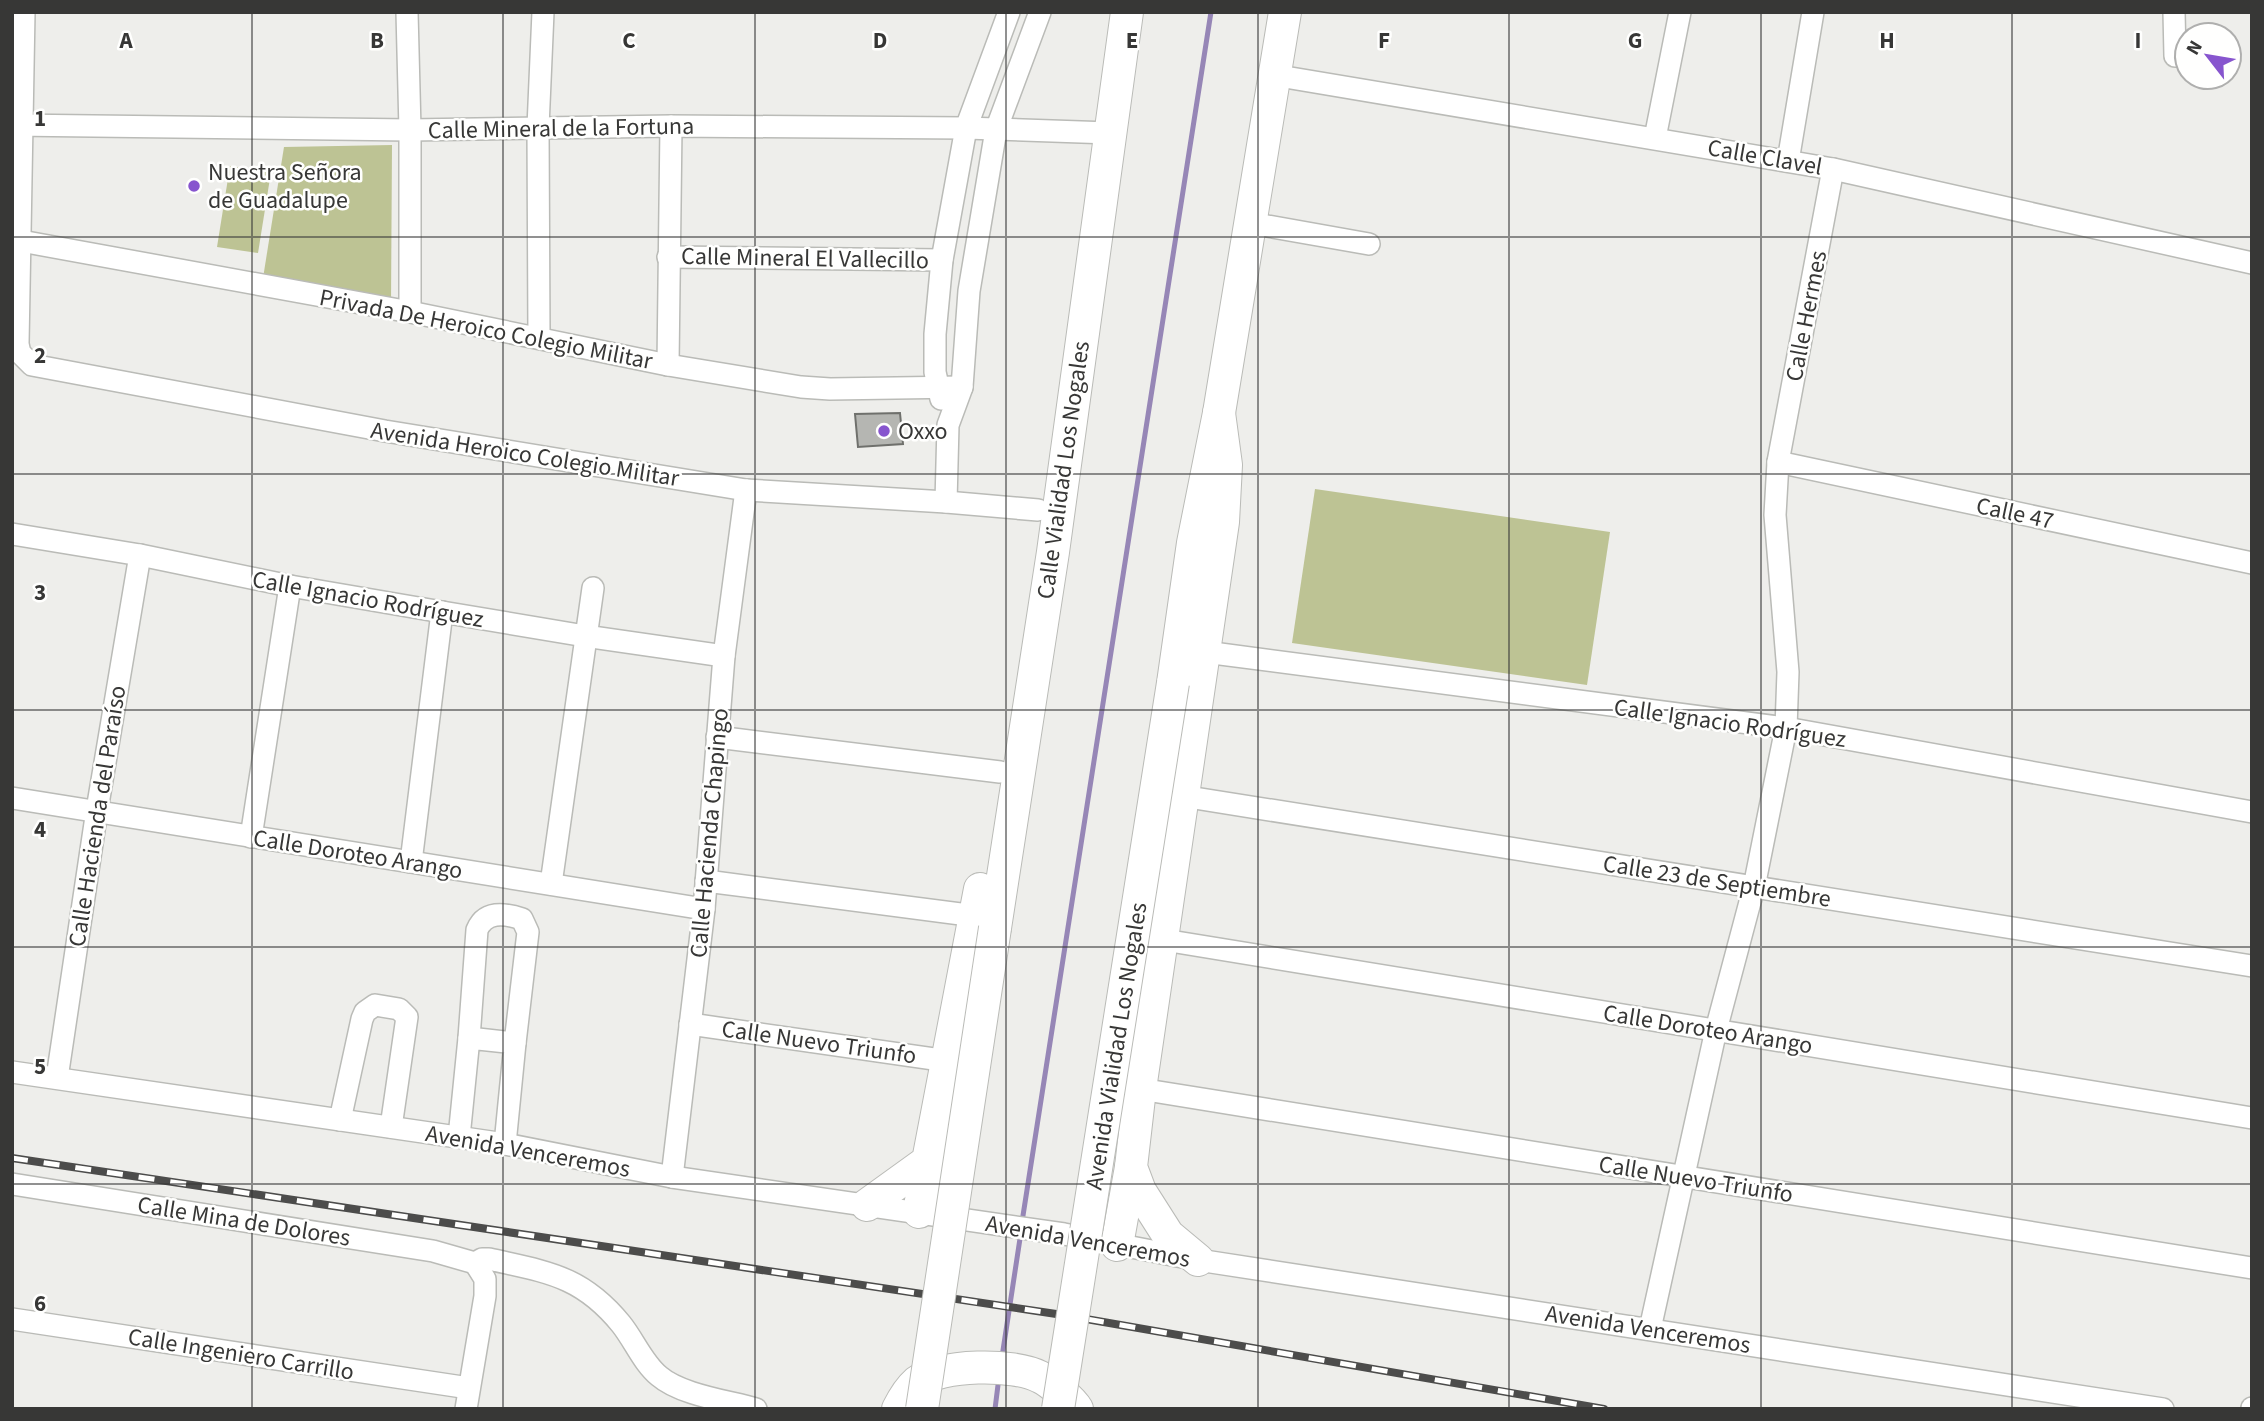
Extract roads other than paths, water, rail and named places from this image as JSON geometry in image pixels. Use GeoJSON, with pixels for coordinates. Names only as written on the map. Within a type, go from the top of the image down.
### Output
{"type":"FeatureCollection","features":[{"type":"Feature","properties":{"kind":"highway","name":"Calle Vialidad Los Nogales"},"geometry":{"type":"LineString","coordinates":[[985,922],[1053,552],[1127,12]]}},
{"type":"Feature","properties":{"kind":"highway"},"geometry":{"type":"LineString","coordinates":[[1117,1245],[1164,940],[1226,495],[1226,465],[1219,413],[1285,12]]}},
{"type":"Feature","properties":{"kind":"highway"},"geometry":{"type":"LineString","coordinates":[[922,1409],[985,922],[1000,772],[1038,510],[1049,450],[1083,331]]}},
{"type":"Feature","properties":{"kind":"highway","name":"Avenida Vialidad Los Nogales"},"geometry":{"type":"LineString","coordinates":[[1058,1409],[1173,682],[1192,543],[1219,413]]}},
{"type":"Feature","properties":{"kind":"highway"},"geometry":{"type":"LineString","coordinates":[[919,1212],[948,1061],[985,922]]}},
{"type":"Feature","properties":{"kind":"highway"},"geometry":{"type":"LineString","coordinates":[[867,1205],[928,1161]]}},
{"type":"Feature","properties":{"kind":"highway"},"geometry":{"type":"LineString","coordinates":[[1131,1167],[1140,1191],[1168,1235],[1198,1260]]}},
{"type":"Feature","properties":{"kind":"highway"},"geometry":{"type":"LineString","coordinates":[[898,1409],[918,1381],[949,1370],[976,1366],[1040,1376],[1077,1409]]}},
{"type":"Feature","properties":{"kind":"street"},"geometry":{"type":"LineString","coordinates":[[17,243],[17,125],[24,12]]}},
{"type":"Feature","properties":{"kind":"street"},"geometry":{"type":"LineString","coordinates":[[407,12],[410,313]]}},
{"type":"Feature","properties":{"kind":"street"},"geometry":{"type":"LineString","coordinates":[[540,338],[538,127],[543,12]]}},
{"type":"Feature","properties":{"kind":"street"},"geometry":{"type":"LineString","coordinates":[[946,502],[948,425],[937,388],[935,334],[942,260],[966,128],[1009,12]]}},
{"type":"Feature","properties":{"kind":"street"},"geometry":{"type":"LineString","coordinates":[[948,425],[962,387],[969,290],[996,130],[1040,12]]}},
{"type":"Feature","properties":{"kind":"street"},"geometry":{"type":"LineString","coordinates":[[1655,138],[1679,12]]}},
{"type":"Feature","properties":{"kind":"street"},"geometry":{"type":"LineString","coordinates":[[1788,161],[1813,12]]}},
{"type":"Feature","properties":{"kind":"street","name":"Calle Clavel"},"geometry":{"type":"LineString","coordinates":[[1273,75],[1833,169],[2252,263]]}},
{"type":"Feature","properties":{"kind":"street","name":"Calle Mineral de la Fortuna"},"geometry":{"type":"LineString","coordinates":[[17,125],[410,130],[671,126],[966,128],[1110,133]]}},
{"type":"Feature","properties":{"kind":"street"},"geometry":{"type":"LineString","coordinates":[[668,365],[671,126]]}},
{"type":"Feature","properties":{"kind":"street","name":"Calle Hermes"},"geometry":{"type":"LineString","coordinates":[[1650,1329],[1716,1030],[1754,887],[1786,728],[1788,672],[1775,515],[1778,462],[1833,169]]}},
{"type":"Feature","properties":{"kind":"street"},"geometry":{"type":"LineString","coordinates":[[1250,223],[1369,244]]}},
{"type":"Feature","properties":{"kind":"street","name":"Privada De Heroico Colegio Militar"},"geometry":{"type":"LineString","coordinates":[[17,243],[410,313],[668,365],[801,387],[962,387]]}},
{"type":"Feature","properties":{"kind":"street","name":"Avenida Heroico Colegio Militar"},"geometry":{"type":"LineString","coordinates":[[17,243],[18,344],[20,353],[32,365],[385,431],[746,490],[1038,510]]}},
{"type":"Feature","properties":{"kind":"street","name":"Calle Mineral El Vallecillo"},"geometry":{"type":"LineString","coordinates":[[668,257],[942,260]]}},
{"type":"Feature","properties":{"kind":"street","name":"Calle 47"},"geometry":{"type":"LineString","coordinates":[[1778,462],[2252,563]]}},
{"type":"Feature","properties":{"kind":"street","name":"Calle Hacienda Chapingo"},"geometry":{"type":"LineString","coordinates":[[672,1177],[704,909],[724,656],[746,490]]}},
{"type":"Feature","properties":{"kind":"street","name":"Calle Ignacio Rodríguez"},"geometry":{"type":"LineString","coordinates":[[12,534],[140,555],[290,586],[585,636],[724,656]]}},
{"type":"Feature","properties":{"kind":"street","name":"Calle Hacienda del Paraíso"},"geometry":{"type":"LineString","coordinates":[[57,1078],[97,810],[140,555]]}},
{"type":"Feature","properties":{"kind":"street"},"geometry":{"type":"LineString","coordinates":[[251,837],[290,586]]}},
{"type":"Feature","properties":{"kind":"street"},"geometry":{"type":"LineString","coordinates":[[551,884],[593,589]]}},
{"type":"Feature","properties":{"kind":"street"},"geometry":{"type":"LineString","coordinates":[[411,862],[442,612]]}},
{"type":"Feature","properties":{"kind":"street","name":"Calle Ignacio Rodríguez"},"geometry":{"type":"LineString","coordinates":[[1205,652],[1786,728],[2252,812]]}},
{"type":"Feature","properties":{"kind":"street"},"geometry":{"type":"LineString","coordinates":[[717,737],[1000,772]]}},
{"type":"Feature","properties":{"kind":"street","name":"Calle 23 de Septiembre"},"geometry":{"type":"LineString","coordinates":[[1182,796],[2252,966]]}},
{"type":"Feature","properties":{"kind":"street","name":"Calle Doroteo Arango"},"geometry":{"type":"LineString","coordinates":[[12,798],[704,909]]}},
{"type":"Feature","properties":{"kind":"street"},"geometry":{"type":"LineString","coordinates":[[706,881],[985,922]]}},
{"type":"Feature","properties":{"kind":"street"},"geometry":{"type":"LineString","coordinates":[[459,1137],[470,1038],[477,930],[480,922],[487,917],[509,915],[522,919],[528,932],[505,1144]]}},
{"type":"Feature","properties":{"kind":"street","name":"Calle Doroteo Arango"},"geometry":{"type":"LineString","coordinates":[[1164,940],[2252,1118]]}},
{"type":"Feature","properties":{"kind":"street"},"geometry":{"type":"LineString","coordinates":[[340,1120],[362,1019],[365,1012],[375,1005],[399,1009],[407,1017],[391,1127]]}},
{"type":"Feature","properties":{"kind":"street","name":"Calle Nuevo Triunfo"},"geometry":{"type":"LineString","coordinates":[[690,1024],[948,1061]]}},
{"type":"Feature","properties":{"kind":"street"},"geometry":{"type":"LineString","coordinates":[[470,1038],[515,1043]]}},
{"type":"Feature","properties":{"kind":"street","name":"Avenida Venceremos"},"geometry":{"type":"LineString","coordinates":[[12,1072],[505,1144],[672,1177],[1064,1234],[1198,1260],[2163,1409]]}},
{"type":"Feature","properties":{"kind":"street","name":"Calle Nuevo Triunfo"},"geometry":{"type":"LineString","coordinates":[[1140,1089],[2252,1268]]}},
{"type":"Feature","properties":{"kind":"street","name":"Calle Mina de Dolores"},"geometry":{"type":"LineString","coordinates":[[12,1184],[433,1251],[475,1262],[489,1259],[567,1278],[619,1321],[658,1376],[676,1387],[756,1409]]}},
{"type":"Feature","properties":{"kind":"street"},"geometry":{"type":"LineString","coordinates":[[468,1398],[485,1296],[485,1279],[475,1262]]}},
{"type":"Feature","properties":{"kind":"street","name":"Calle Ingeniero Carrillo"},"geometry":{"type":"LineString","coordinates":[[12,1320],[468,1398]]}},
{"type":"Feature","properties":{"kind":"waterway"},"geometry":{"type":"LineString","coordinates":[[1022,1222],[1211,12]]}},
{"type":"Feature","properties":{"kind":"waterway"},"geometry":{"type":"LineString","coordinates":[[1002,1357],[1021,1232]]}},
{"type":"Feature","properties":{"kind":"waterway"},"geometry":{"type":"LineString","coordinates":[[995,1409],[999,1377]]}},
{"type":"Feature","properties":{"kind":"railway"},"geometry":{"type":"LineString","coordinates":[[12,1158],[1063,1315],[1604,1409]]}},
{"type":"Feature","properties":{"kind":"place","name":"Nuestra Señora de Guadalupe"},"geometry":{"type":"Point","coordinates":[194,186]}},
{"type":"Feature","properties":{"kind":"place","name":"Oxxo"},"geometry":{"type":"Point","coordinates":[884,431]}}]}
